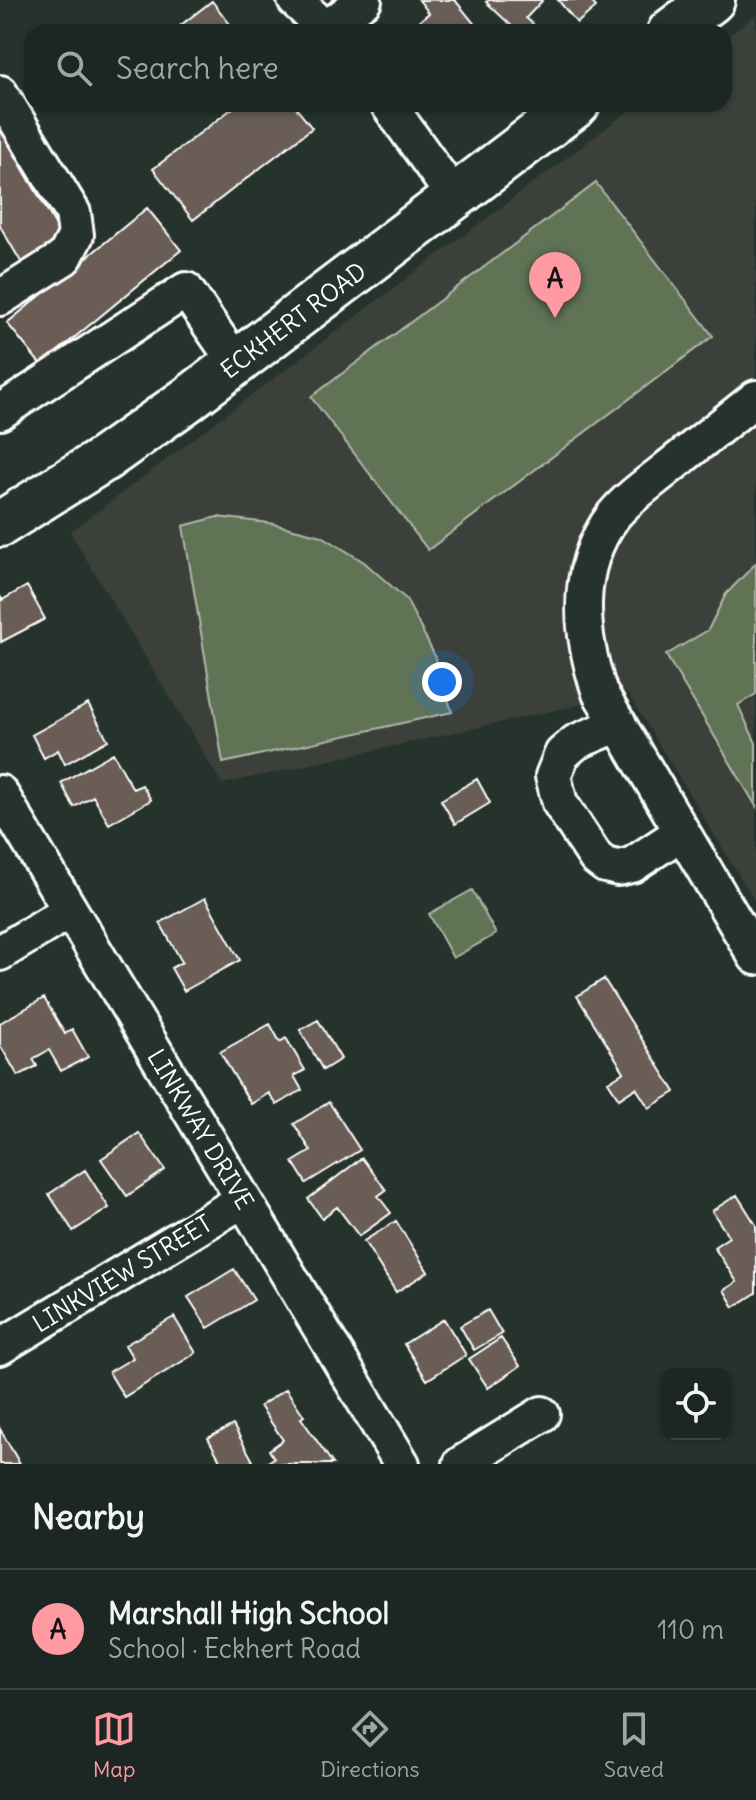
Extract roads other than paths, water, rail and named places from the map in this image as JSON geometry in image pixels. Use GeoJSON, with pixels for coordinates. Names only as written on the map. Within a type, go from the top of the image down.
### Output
{"type":"FeatureCollection","features":[{"type":"Feature","properties":{"kind":"main road"},"geometry":{"type":"LineString","coordinates":[[680,24],[712,0]]}},
{"type":"Feature","properties":{"kind":"main road","name":"ECKHERT ROAD"},"geometry":{"type":"LineString","coordinates":[[0,524],[104,459],[236,363],[567,112]]}},
{"type":"Feature","properties":{"kind":"street"},"geometry":{"type":"LineString","coordinates":[[295,0],[321,24]]}},
{"type":"Feature","properties":{"kind":"street"},"geometry":{"type":"LineString","coordinates":[[335,24],[364,0]]}},
{"type":"Feature","properties":{"kind":"street"},"geometry":{"type":"LineString","coordinates":[[0,93],[73,213],[76,235],[65,257],[0,298]]}},
{"type":"Feature","properties":{"kind":"street"},"geometry":{"type":"LineString","coordinates":[[394,112],[455,198]]}},
{"type":"Feature","properties":{"kind":"street"},"geometry":{"type":"LineString","coordinates":[[0,412],[186,290],[236,363]]}},
{"type":"Feature","properties":{"kind":"street"},"geometry":{"type":"LineString","coordinates":[[756,398],[645,486],[614,515],[594,550],[582,612],[589,661],[600,693],[756,957]]}},
{"type":"Feature","properties":{"kind":"street"},"geometry":{"type":"LineString","coordinates":[[619,724],[576,742],[562,754],[553,776],[560,803],[596,858],[605,865],[618,868],[632,865],[682,832]]}},
{"type":"Feature","properties":{"kind":"street","name":"LINKWAY DRIVE"},"geometry":{"type":"LineString","coordinates":[[0,793],[402,1464]]}},
{"type":"Feature","properties":{"kind":"street"},"geometry":{"type":"LineString","coordinates":[[0,953],[69,911]]}},
{"type":"Feature","properties":{"kind":"street","name":"LINKVIEW STREET"},"geometry":{"type":"LineString","coordinates":[[0,1347],[243,1200]]}},
{"type":"Feature","properties":{"kind":"street"},"geometry":{"type":"LineString","coordinates":[[461,1464],[542,1414]]}},
{"type":"Feature","properties":{"kind":"place","name":"Marshall High School"},"geometry":{"type":"Point","coordinates":[555,318]}}]}
